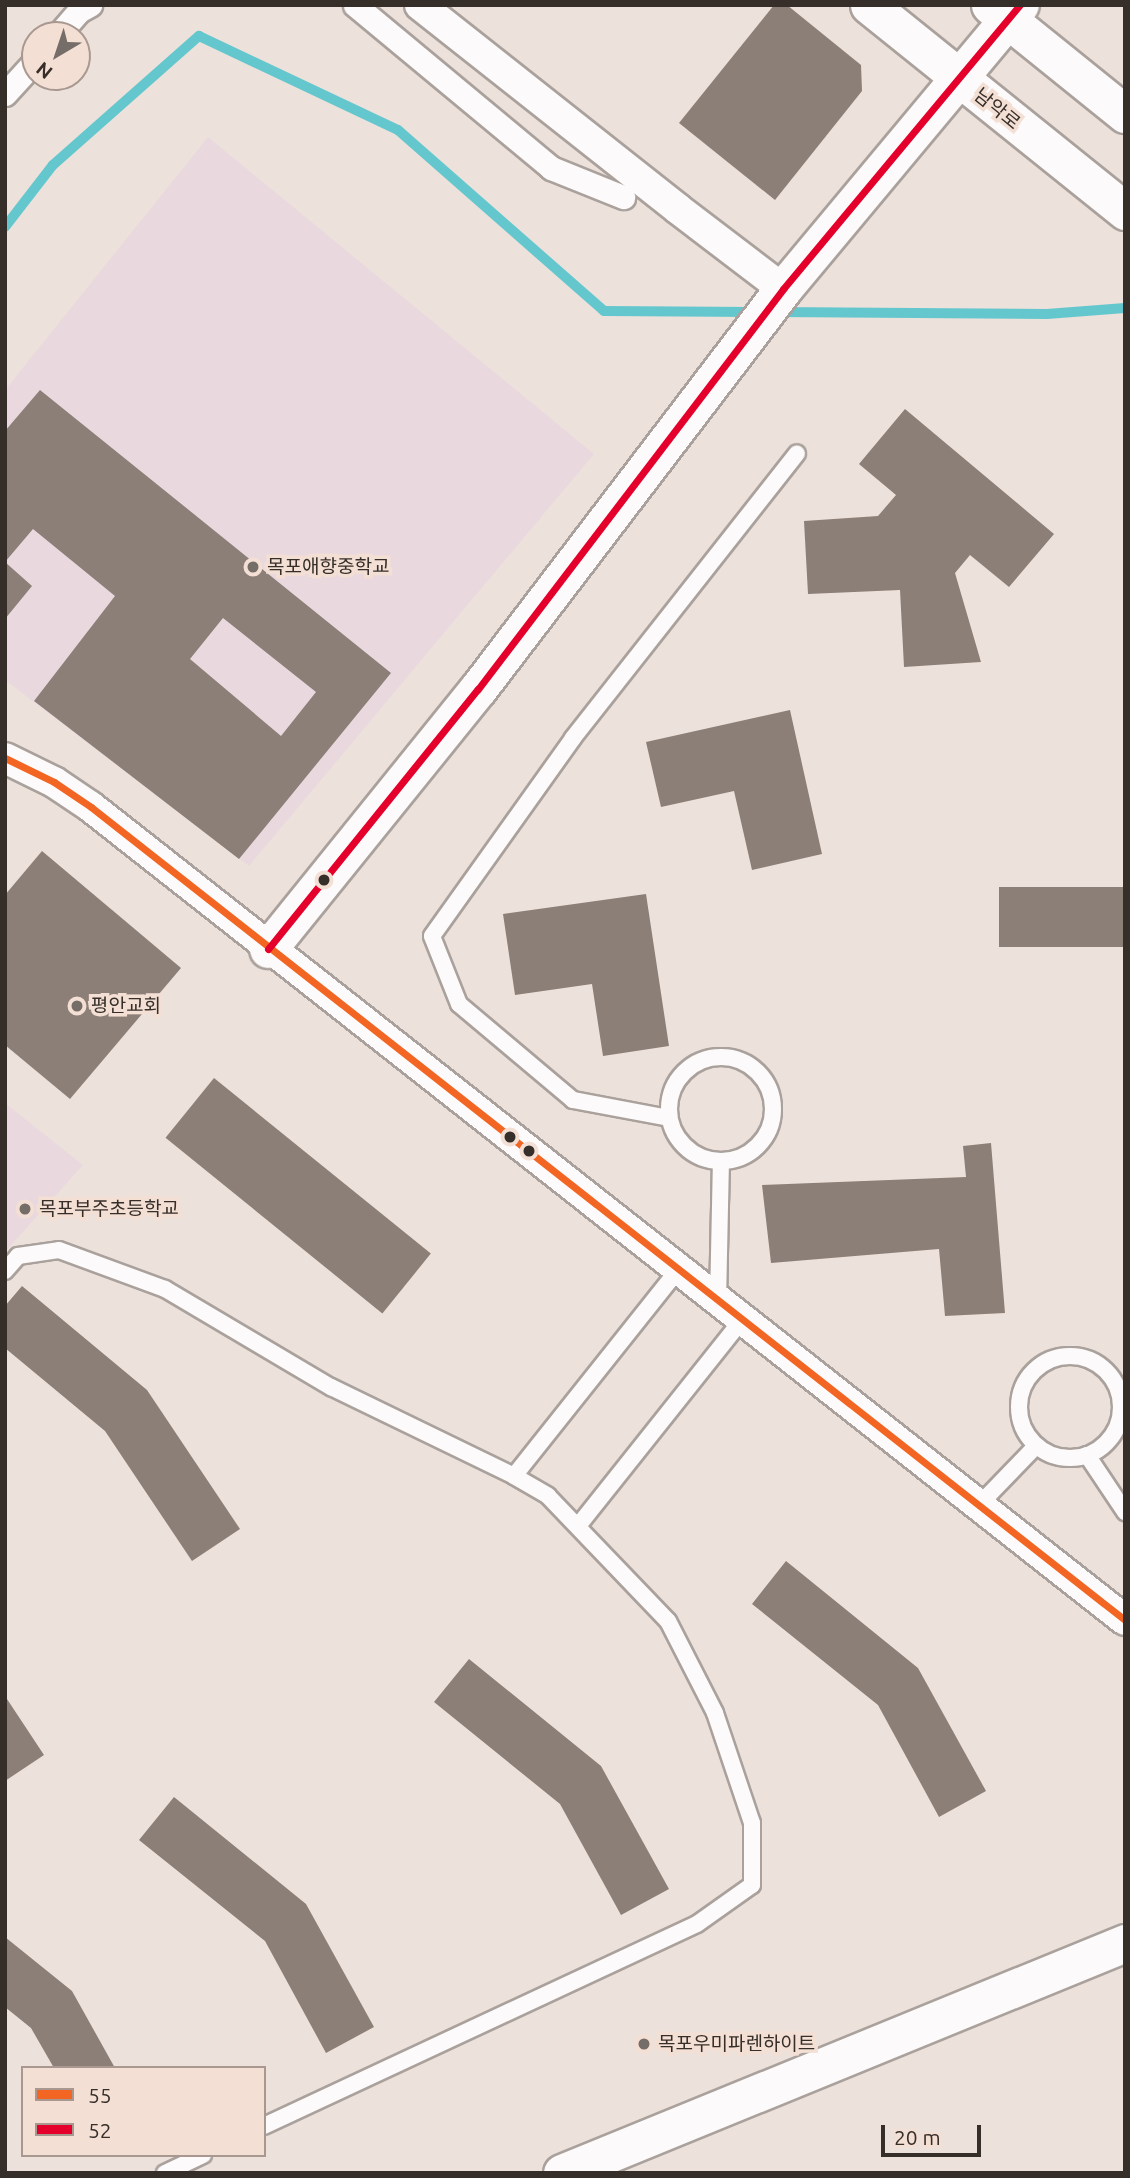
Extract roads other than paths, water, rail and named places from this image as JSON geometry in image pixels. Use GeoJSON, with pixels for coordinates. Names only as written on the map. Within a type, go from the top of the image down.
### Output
{"type":"FeatureCollection","features":[{"type":"Feature","properties":{"kind":"street"},"geometry":{"type":"LineString","coordinates":[[70,21],[79,11],[90,5]]}},
{"type":"Feature","properties":{"kind":"street"},"geometry":{"type":"LineString","coordinates":[[355,5],[551,168],[623,197]]}},
{"type":"Feature","properties":{"kind":"street"},"geometry":{"type":"LineString","coordinates":[[420,5],[678,209],[779,295]]}},
{"type":"Feature","properties":{"kind":"street","name":"남악로"},"geometry":{"type":"LineString","coordinates":[[869,5],[1125,211]]}},
{"type":"Feature","properties":{"kind":"street"},"geometry":{"type":"LineString","coordinates":[[268,949],[478,689],[779,295],[959,79],[1006,10],[1125,114]]}},
{"type":"Feature","properties":{"kind":"street"},"geometry":{"type":"LineString","coordinates":[[5,94],[21,76]]}},
{"type":"Feature","properties":{"kind":"street"},"geometry":{"type":"LineString","coordinates":[[5,758],[54,782],[91,807],[268,949],[1125,1620]]}},
{"type":"Feature","properties":{"kind":"street"},"geometry":{"type":"LineString","coordinates":[[562,2173],[1125,1943]]}},
{"type":"Feature","properties":{"kind":"lane"},"geometry":{"type":"LineString","coordinates":[[669,1118],[573,1100],[459,1004],[432,936],[573,738],[797,453]]}},
{"type":"Feature","properties":{"kind":"lane"},"geometry":{"type":"LineString","coordinates":[[714,1056],[731,1057],[747,1063],[761,1074],[774,1105],[772,1122],[765,1138],[753,1150],[738,1159],[721,1161],[703,1158],[687,1149],[675,1135],[669,1118],[668,1101],[673,1085],[683,1071],[698,1061],[714,1056]]}},
{"type":"Feature","properties":{"kind":"lane"},"geometry":{"type":"LineString","coordinates":[[578,1526],[730,1311],[721,1161]]}},
{"type":"Feature","properties":{"kind":"lane"},"geometry":{"type":"LineString","coordinates":[[5,1271],[18,1256],[59,1250],[165,1289],[331,1387],[514,1476],[548,1496],[668,1621],[715,1713],[752,1823],[752,1885],[698,1924],[266,2125]]}},
{"type":"Feature","properties":{"kind":"lane"},"geometry":{"type":"LineString","coordinates":[[514,1476],[678,1270]]}},
{"type":"Feature","properties":{"kind":"lane"},"geometry":{"type":"LineString","coordinates":[[1071,1356],[1088,1359],[1104,1368],[1115,1382],[1121,1399],[1121,1416],[1114,1433],[1103,1446],[1087,1455],[1060,1457],[1036,1446],[1025,1432],[1020,1415],[1020,1397],[1026,1381],[1037,1367],[1053,1358],[1071,1356]]}},
{"type":"Feature","properties":{"kind":"lane"},"geometry":{"type":"LineString","coordinates":[[979,1504],[1036,1446]]}},
{"type":"Feature","properties":{"kind":"lane"},"geometry":{"type":"LineString","coordinates":[[1087,1455],[1125,1512]]}},
{"type":"Feature","properties":{"kind":"lane"},"geometry":{"type":"LineString","coordinates":[[165,2173],[199,2157]]}},
{"type":"Feature","properties":{"kind":"waterway"},"geometry":{"type":"LineString","coordinates":[[5,227],[53,165],[199,36],[398,130],[604,311],[753,312]]}},
{"type":"Feature","properties":{"kind":"waterway"},"geometry":{"type":"LineString","coordinates":[[775,312],[1047,314],[1125,308]]}},
{"type":"Feature","properties":{"kind":"place","name":"목포애향중학교"},"geometry":{"type":"Point","coordinates":[253,567]}},
{"type":"Feature","properties":{"kind":"place","name":"평안교회"},"geometry":{"type":"Point","coordinates":[77,1006]}},
{"type":"Feature","properties":{"kind":"place","name":"목포부주초등학교"},"geometry":{"type":"Point","coordinates":[25,1209]}},
{"type":"Feature","properties":{"kind":"place","name":"목포우미파렌하이트"},"geometry":{"type":"Point","coordinates":[644,2044]}}]}
